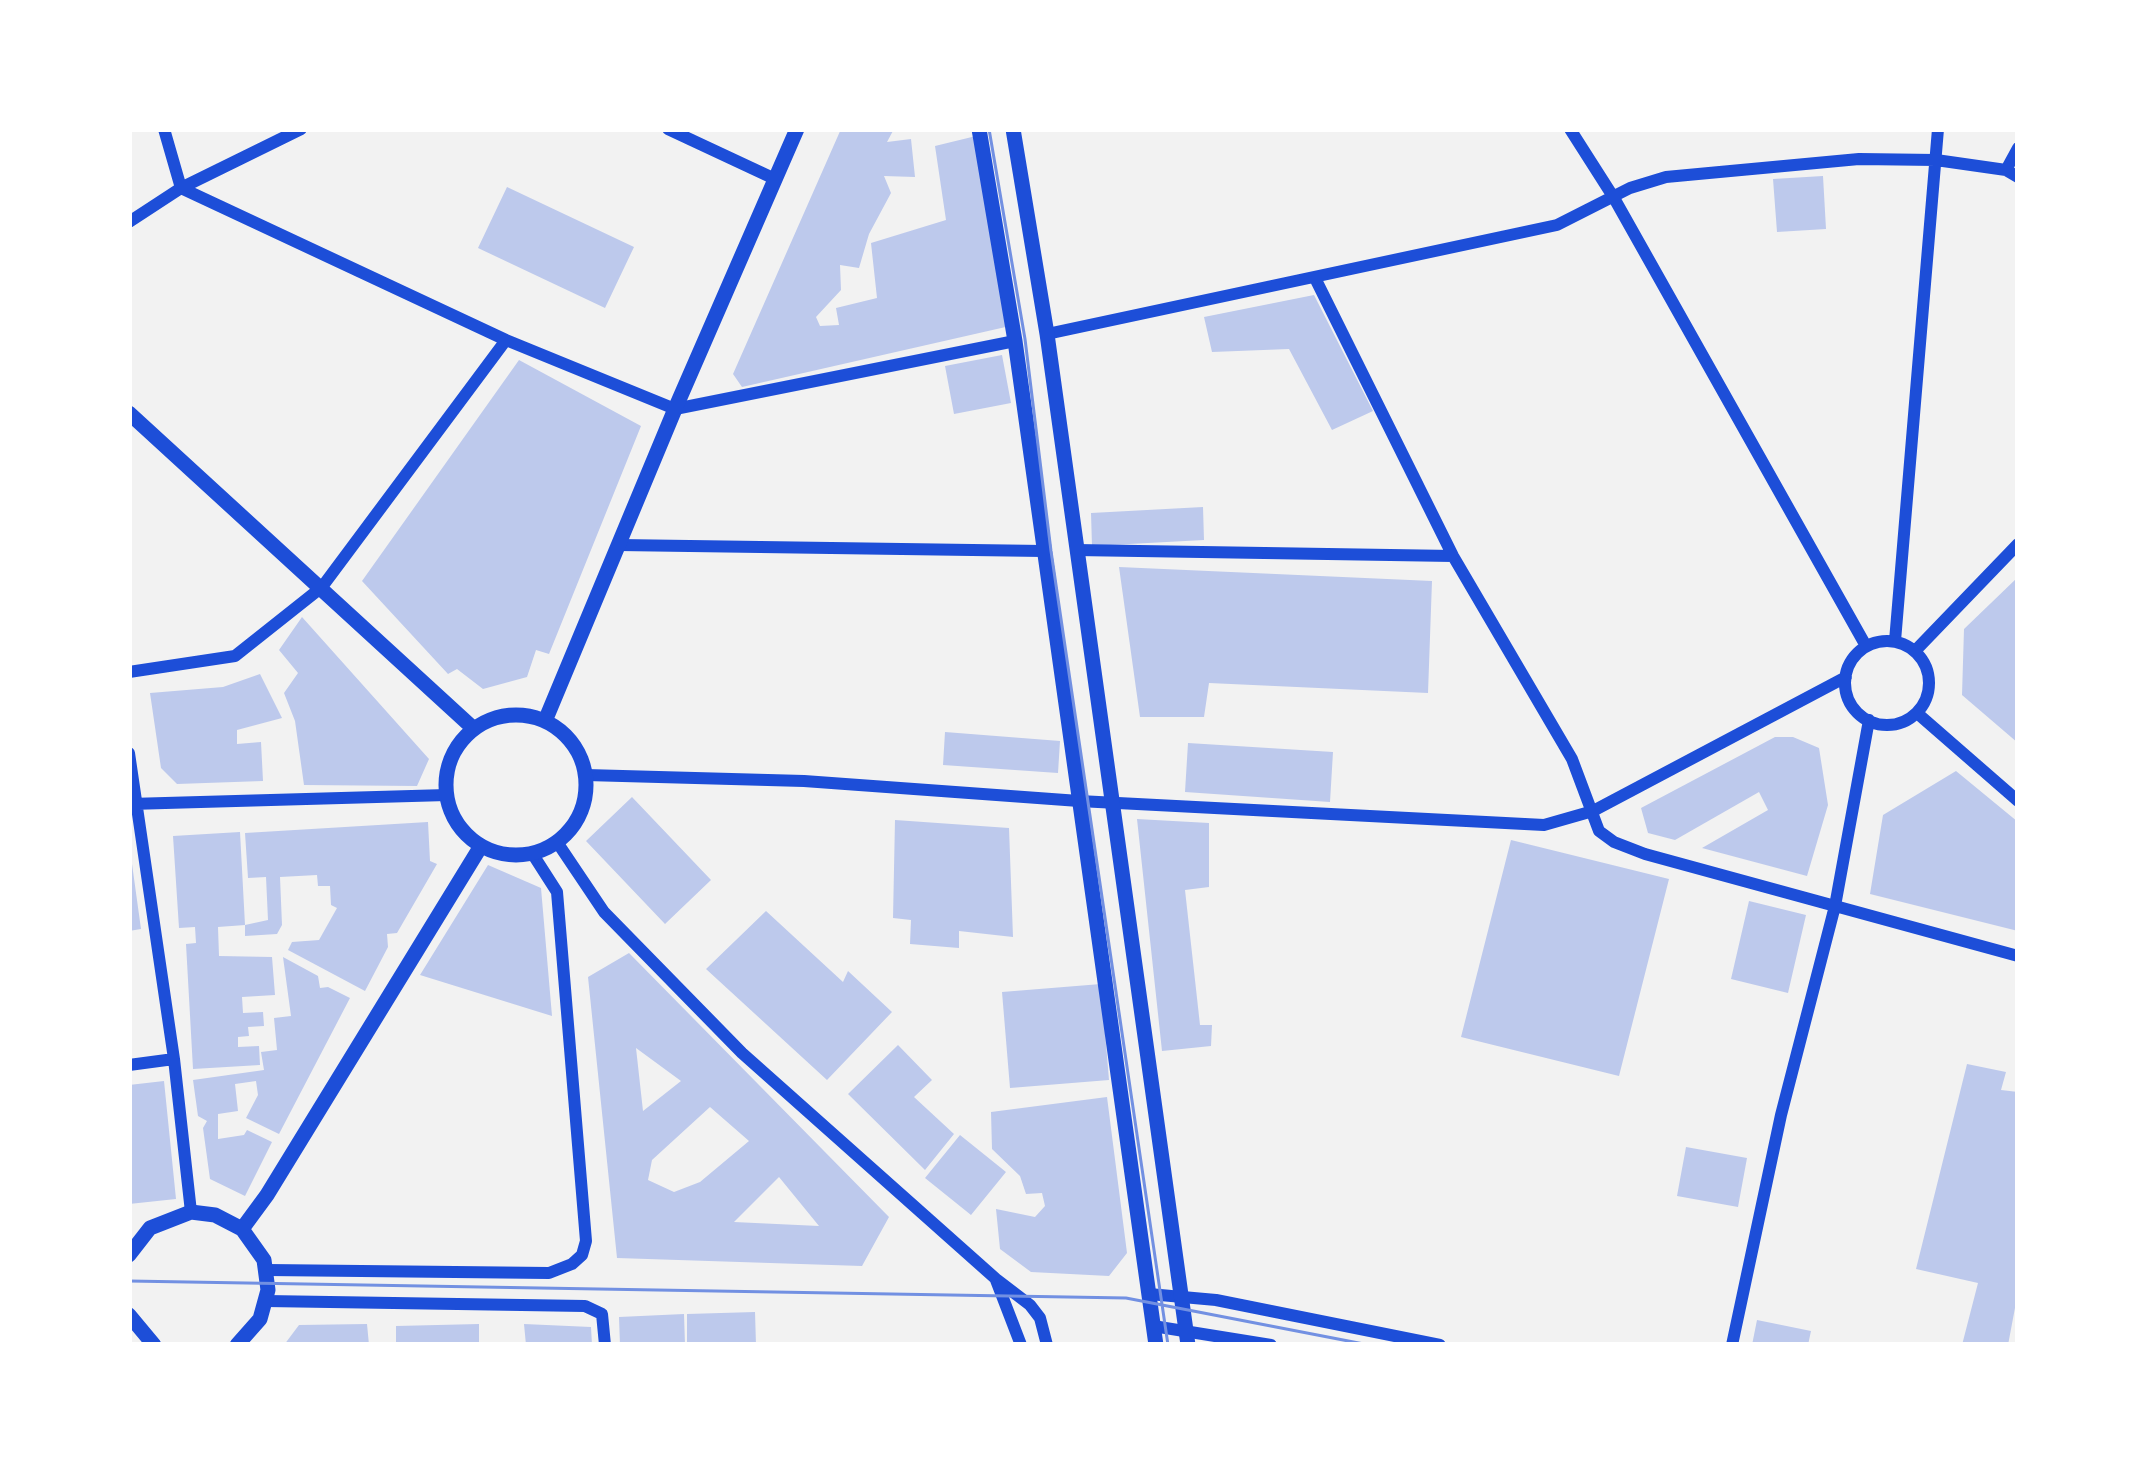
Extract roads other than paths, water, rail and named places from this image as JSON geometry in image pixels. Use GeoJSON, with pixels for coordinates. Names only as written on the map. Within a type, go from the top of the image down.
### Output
{"type":"FeatureCollection","features":[{"type":"Feature","properties":{"kind":"street"},"geometry":{"type":"LineString","coordinates":[[164,129],[181,188],[506,340],[675,409],[1016,341]]}},
{"type":"Feature","properties":{"kind":"street"},"geometry":{"type":"LineString","coordinates":[[129,222],[181,188],[301,129]]}},
{"type":"Feature","properties":{"kind":"street"},"geometry":{"type":"LineString","coordinates":[[668,129],[775,179]]}},
{"type":"Feature","properties":{"kind":"street"},"geometry":{"type":"LineString","coordinates":[[545,722],[797,129]]}},
{"type":"Feature","properties":{"kind":"street"},"geometry":{"type":"LineString","coordinates":[[979,129],[1016,341],[1156,1345]]}},
{"type":"Feature","properties":{"kind":"street"},"geometry":{"type":"LineString","coordinates":[[1013,129],[1048,334],[1187,1338]]}},
{"type":"Feature","properties":{"kind":"street"},"geometry":{"type":"LineString","coordinates":[[1570,129],[1614,198],[1866,646]]}},
{"type":"Feature","properties":{"kind":"street"},"geometry":{"type":"LineString","coordinates":[[1895,641],[1938,129]]}},
{"type":"Feature","properties":{"kind":"street"},"geometry":{"type":"LineString","coordinates":[[1048,334],[1557,225],[1630,188],[1666,177],[1859,159],[1936,160],[2012,174],[2018,148]]}},
{"type":"Feature","properties":{"kind":"street"},"geometry":{"type":"LineString","coordinates":[[1316,280],[1453,556],[1572,759],[1599,831],[1614,842],[2018,956]]}},
{"type":"Feature","properties":{"kind":"street"},"geometry":{"type":"LineString","coordinates":[[129,672],[235,656],[322,587],[506,340]]}},
{"type":"Feature","properties":{"kind":"street"},"geometry":{"type":"LineString","coordinates":[[129,413],[474,729]]}},
{"type":"Feature","properties":{"kind":"street"},"geometry":{"type":"LineString","coordinates":[[1916,651],[2018,544]]}},
{"type":"Feature","properties":{"kind":"street"},"geometry":{"type":"LineString","coordinates":[[619,545],[1043,550]]}},
{"type":"Feature","properties":{"kind":"street"},"geometry":{"type":"LineString","coordinates":[[1076,550],[1453,556]]}},
{"type":"Feature","properties":{"kind":"street"},"geometry":{"type":"LineString","coordinates":[[1895,641],[1916,651],[1925,663],[1930,686],[1917,713],[1890,725],[1869,720],[1848,699],[1846,676],[1855,656],[1866,646],[1895,641]]}},
{"type":"Feature","properties":{"kind":"street"},"geometry":{"type":"LineString","coordinates":[[586,775],[782,780],[1544,825],[1593,811],[1846,676]]}},
{"type":"Feature","properties":{"kind":"street"},"geometry":{"type":"LineString","coordinates":[[1917,713],[2018,801]]}},
{"type":"Feature","properties":{"kind":"street"},"geometry":{"type":"LineString","coordinates":[[512,715],[545,722],[574,746],[586,775],[580,813],[557,842],[532,853],[506,854],[481,845],[456,821],[446,795],[450,762],[474,729],[512,715]]}},
{"type":"Feature","properties":{"kind":"street"},"geometry":{"type":"LineString","coordinates":[[1732,1345],[1781,1115],[1835,906],[1869,720]]}},
{"type":"Feature","properties":{"kind":"street"},"geometry":{"type":"LineString","coordinates":[[129,753],[174,1059],[191,1212]]}},
{"type":"Feature","properties":{"kind":"street"},"geometry":{"type":"LineString","coordinates":[[133,804],[446,795]]}},
{"type":"Feature","properties":{"kind":"street"},"geometry":{"type":"LineString","coordinates":[[557,842],[604,912],[742,1053],[1030,1304],[1040,1318],[1047,1345]]}},
{"type":"Feature","properties":{"kind":"street"},"geometry":{"type":"LineString","coordinates":[[242,1228],[267,1195],[481,845]]}},
{"type":"Feature","properties":{"kind":"street"},"geometry":{"type":"LineString","coordinates":[[267,1270],[549,1273],[582,1255],[586,1241],[557,892],[532,853]]}},
{"type":"Feature","properties":{"kind":"street"},"geometry":{"type":"LineString","coordinates":[[129,1065],[174,1059]]}},
{"type":"Feature","properties":{"kind":"street"},"geometry":{"type":"LineString","coordinates":[[129,1255],[150,1228],[191,1212],[214,1215],[242,1228],[260,1251],[267,1270],[266,1301],[255,1327],[237,1345]]}},
{"type":"Feature","properties":{"kind":"street"},"geometry":{"type":"LineString","coordinates":[[996,1279],[1021,1345]]}},
{"type":"Feature","properties":{"kind":"street"},"geometry":{"type":"LineString","coordinates":[[1149,1294],[1184,1295],[1440,1345]]}},
{"type":"Feature","properties":{"kind":"street"},"geometry":{"type":"LineString","coordinates":[[266,1301],[585,1306],[597,1309],[603,1318],[605,1345]]}},
{"type":"Feature","properties":{"kind":"street"},"geometry":{"type":"LineString","coordinates":[[129,1315],[144,1342]]}},
{"type":"Feature","properties":{"kind":"street"},"geometry":{"type":"LineString","coordinates":[[1153,1326],[1187,1338],[1270,1345]]}},
{"type":"Feature","properties":{"kind":"tram line"},"geometry":{"type":"LineString","coordinates":[[989,129],[1025,339],[1051,551],[1168,1345]]}},
{"type":"Feature","properties":{"kind":"tram line"},"geometry":{"type":"LineString","coordinates":[[129,1281],[1126,1298],[1369,1345]]}}]}
